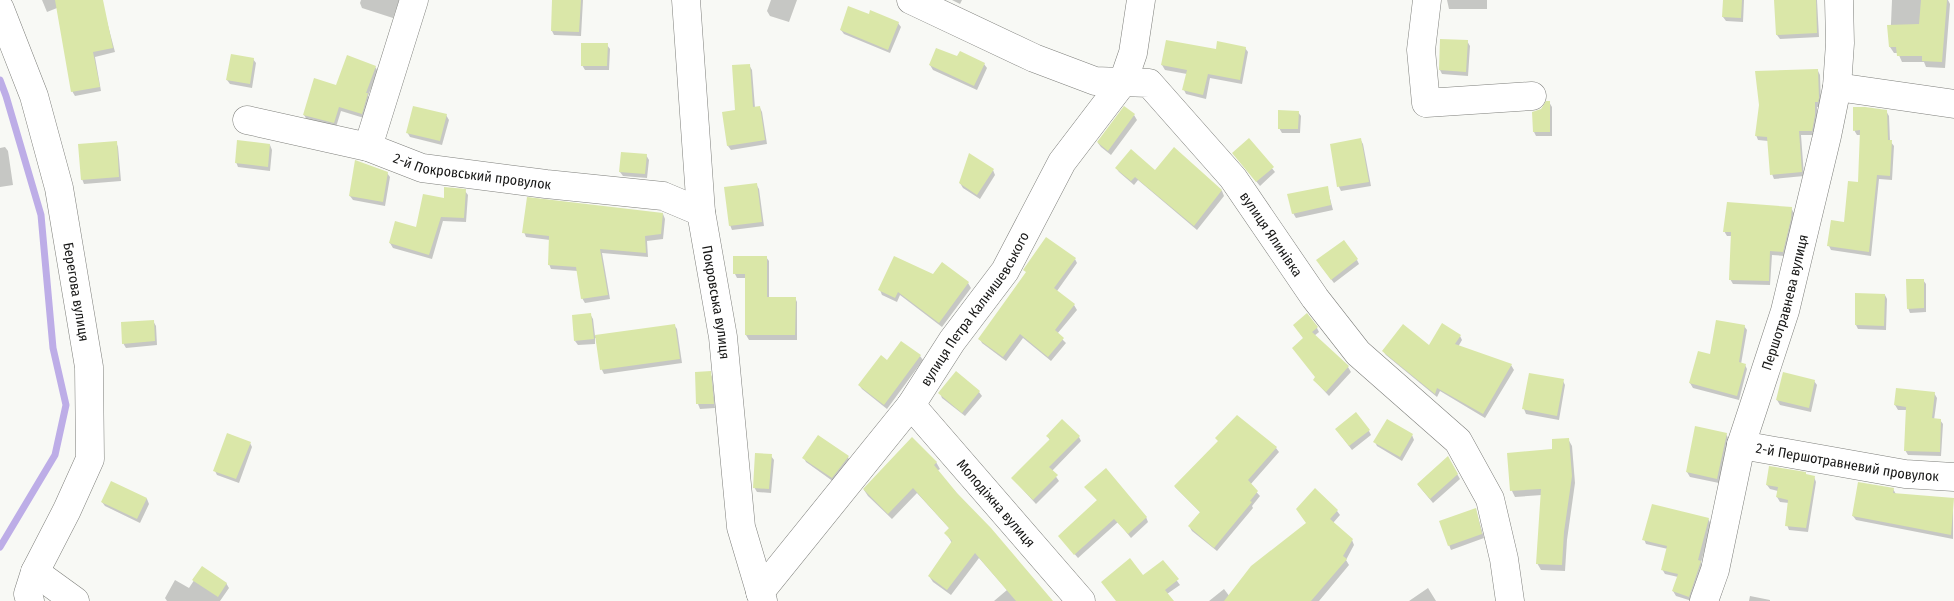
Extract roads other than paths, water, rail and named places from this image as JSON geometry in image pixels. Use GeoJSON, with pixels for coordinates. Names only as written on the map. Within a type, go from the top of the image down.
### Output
{"type":"FeatureCollection","features":[{"type":"Feature","properties":{"kind":"street"},"geometry":{"type":"LineString","coordinates":[[368,147],[414,0]]}},
{"type":"Feature","properties":{"kind":"street","name":"Покровська вулиця"},"geometry":{"type":"LineString","coordinates":[[686,0],[702,212],[722,337],[741,527],[762,597]]}},
{"type":"Feature","properties":{"kind":"street","name":"вулиця Ялинівка"},"geometry":{"type":"LineString","coordinates":[[911,0],[1043,61],[1095,81],[1149,83],[1233,178],[1315,298],[1358,353],[1458,441],[1490,499],[1504,559],[1510,601]]}},
{"type":"Feature","properties":{"kind":"street","name":"вулиця Петра Калнишевського"},"geometry":{"type":"LineString","coordinates":[[762,597],[911,405],[952,342],[1005,270],[1062,162],[1123,82],[1133,53],[1141,0]]}},
{"type":"Feature","properties":{"kind":"street"},"geometry":{"type":"LineString","coordinates":[[1427,0],[1421,50],[1426,104],[1532,96]]}},
{"type":"Feature","properties":{"kind":"street","name":"Першотравнева вулиця"},"geometry":{"type":"LineString","coordinates":[[1704,601],[1715,570],[1741,445],[1784,311],[1827,136],[1837,87],[1840,43],[1839,0]]}},
{"type":"Feature","properties":{"kind":"street","name":"Берегова вулиця"},"geometry":{"type":"LineString","coordinates":[[0,10],[34,96],[59,188],[89,367],[90,459],[67,510],[35,572],[28,594],[30,601]]}},
{"type":"Feature","properties":{"kind":"street"},"geometry":{"type":"LineString","coordinates":[[1837,87],[1954,104]]}},
{"type":"Feature","properties":{"kind":"street","name":"2-й Покровський провулок"},"geometry":{"type":"LineString","coordinates":[[247,120],[368,147],[422,168],[546,184],[663,196],[702,212]]}},
{"type":"Feature","properties":{"kind":"street","name":"Молодіжна вулиця"},"geometry":{"type":"LineString","coordinates":[[911,405],[1081,601]]}},
{"type":"Feature","properties":{"kind":"street","name":"2-й Першотравневий провулок"},"geometry":{"type":"LineString","coordinates":[[1741,445],[1905,474],[1954,477]]}},
{"type":"Feature","properties":{"kind":"street"},"geometry":{"type":"LineString","coordinates":[[35,572],[75,601]]}},
{"type":"Feature","properties":{"kind":"waterway"},"geometry":{"type":"LineString","coordinates":[[0,80],[41,215],[53,348],[66,405],[55,455],[0,547]]}}]}
